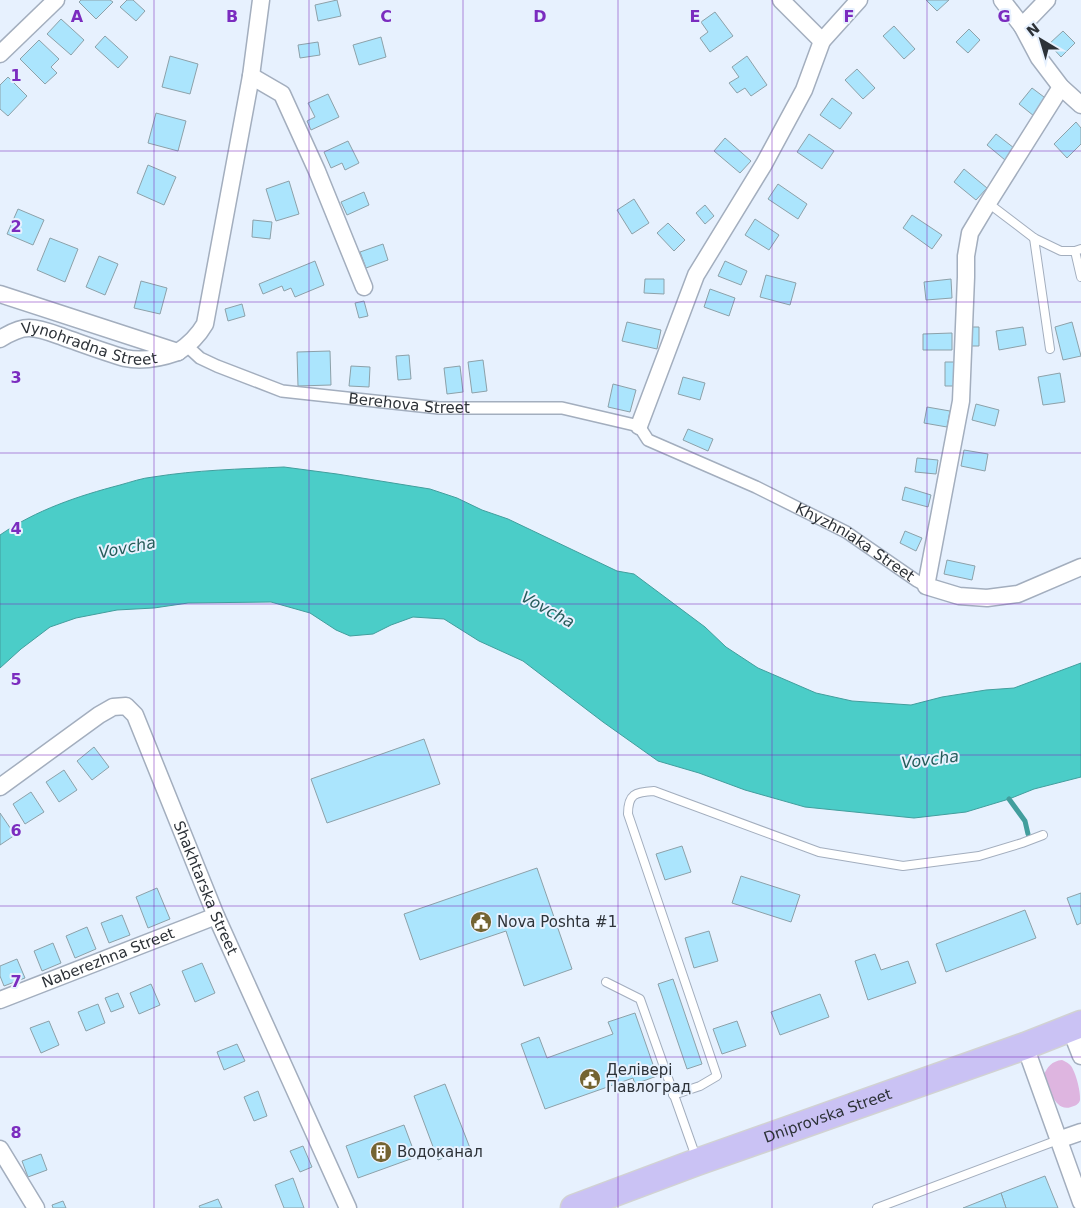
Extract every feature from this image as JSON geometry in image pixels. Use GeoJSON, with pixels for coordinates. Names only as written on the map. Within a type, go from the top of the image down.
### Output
{"type":"FeatureCollection","features":[{"type":"Feature","properties":{"kind":"highway","name":"Dniprovska Street"},"geometry":{"type":"LineString","coordinates":[[574,1208],[1076,1026]]}},
{"type":"Feature","properties":{"kind":"street"},"geometry":{"type":"LineString","coordinates":[[0,54],[56,0]]}},
{"type":"Feature","properties":{"kind":"street"},"geometry":{"type":"LineString","coordinates":[[183,349],[197,337],[205,324],[251,76],[261,0]]}},
{"type":"Feature","properties":{"kind":"street"},"geometry":{"type":"LineString","coordinates":[[781,0],[822,41]]}},
{"type":"Feature","properties":{"kind":"street"},"geometry":{"type":"LineString","coordinates":[[639,426],[696,275],[764,164],[804,90],[822,41],[859,0]]}},
{"type":"Feature","properties":{"kind":"street"},"geometry":{"type":"LineString","coordinates":[[1002,0],[1022,26],[1039,58],[1061,87],[1081,105]]}},
{"type":"Feature","properties":{"kind":"street"},"geometry":{"type":"LineString","coordinates":[[1022,26],[1047,0]]}},
{"type":"Feature","properties":{"kind":"street"},"geometry":{"type":"LineString","coordinates":[[251,76],[282,94],[317,171],[364,287]]}},
{"type":"Feature","properties":{"kind":"street"},"geometry":{"type":"LineString","coordinates":[[926,586],[961,401],[966,256],[970,233],[1061,87]]}},
{"type":"Feature","properties":{"kind":"street","name":"Berehova Street"},"geometry":{"type":"LineString","coordinates":[[0,294],[183,349],[217,366],[282,391],[439,408],[562,408],[639,426]]}},
{"type":"Feature","properties":{"kind":"street","name":"Vynohradna Street"},"geometry":{"type":"LineString","coordinates":[[0,339],[8,334],[28,328],[42,330],[126,358],[141,360],[162,358],[183,349]]}},
{"type":"Feature","properties":{"kind":"street","name":"Khyzhniaka Street"},"geometry":{"type":"LineString","coordinates":[[639,426],[648,440],[756,488],[846,532],[917,582],[926,586],[959,596],[987,598],[1018,594],[1081,567]]}},
{"type":"Feature","properties":{"kind":"street","name":"Shakhtarska Street"},"geometry":{"type":"LineString","coordinates":[[0,787],[99,715],[113,707],[126,706],[135,715],[216,916],[348,1208]]}},
{"type":"Feature","properties":{"kind":"street","name":"Naberezhna Street"},"geometry":{"type":"LineString","coordinates":[[0,1000],[216,916]]}},
{"type":"Feature","properties":{"kind":"street"},"geometry":{"type":"LineString","coordinates":[[1076,1026],[1081,1056]]}},
{"type":"Feature","properties":{"kind":"street"},"geometry":{"type":"LineString","coordinates":[[1025,1046],[1081,1202]]}},
{"type":"Feature","properties":{"kind":"street"},"geometry":{"type":"LineString","coordinates":[[1058,1140],[1081,1132]]}},
{"type":"Feature","properties":{"kind":"street"},"geometry":{"type":"LineString","coordinates":[[0,1149],[36,1208]]}},
{"type":"Feature","properties":{"kind":"lane"},"geometry":{"type":"LineString","coordinates":[[988,203],[1034,238],[1061,251],[1078,250],[1081,277]]}},
{"type":"Feature","properties":{"kind":"lane"},"geometry":{"type":"LineString","coordinates":[[1034,238],[1050,350]]}},
{"type":"Feature","properties":{"kind":"lane"},"geometry":{"type":"LineString","coordinates":[[674,1095],[700,1086],[717,1076],[628,814],[628,803],[634,795],[642,791],[654,791],[819,852],[902,866],[979,856],[1043,835]]}},
{"type":"Feature","properties":{"kind":"lane"},"geometry":{"type":"LineString","coordinates":[[606,982],[640,999],[697,1162]]}},
{"type":"Feature","properties":{"kind":"lane"},"geometry":{"type":"LineString","coordinates":[[877,1208],[1058,1140]]}},
{"type":"Feature","properties":{"kind":"shaded area"},"geometry":{"type":"Polygon","coordinates":[[[1062,1060],[1069,1064],[1073,1070],[1080,1096],[1077,1105],[1065,1108],[1056,1102],[1044,1075],[1050,1065],[1062,1060]]]}},
{"type":"Feature","properties":{"kind":"water","name":"Vovcha"},"geometry":{"type":"Polygon","coordinates":[[[284,467],[430,489],[508,519],[617,571],[634,574],[705,627],[726,647],[758,668],[816,693],[852,701],[911,705],[942,697],[1014,688],[1081,663],[1081,777],[1034,789],[966,812],[914,818],[805,807],[745,790],[699,773],[658,761],[523,661],[479,641],[444,619],[413,617],[373,634],[350,636],[336,630],[310,613],[271,602],[188,603],[154,608],[117,610],[76,618],[50,627],[0,668],[0,535],[28,518],[58,505],[141,479],[202,471],[284,467]]]}},
{"type":"Feature","properties":{"kind":"building"},"geometry":{"type":"Polygon","coordinates":[[[81,0],[110,0],[113,2],[96,19],[79,2],[81,0]]]}},
{"type":"Feature","properties":{"kind":"building"},"geometry":{"type":"Polygon","coordinates":[[[127,0],[133,0],[145,11],[136,21],[120,7],[127,0]]]}},
{"type":"Feature","properties":{"kind":"building"},"geometry":{"type":"Polygon","coordinates":[[[337,0],[341,16],[318,21],[315,5],[337,0]]]}},
{"type":"Feature","properties":{"kind":"building"},"geometry":{"type":"Polygon","coordinates":[[[926,0],[949,0],[937,11],[926,0]]]}},
{"type":"Feature","properties":{"kind":"building"},"geometry":{"type":"Polygon","coordinates":[[[715,12],[733,36],[710,52],[700,38],[708,32],[701,22],[715,12]]]}},
{"type":"Feature","properties":{"kind":"building"},"geometry":{"type":"Polygon","coordinates":[[[61,19],[84,40],[71,55],[47,34],[61,19]]]}},
{"type":"Feature","properties":{"kind":"building"},"geometry":{"type":"Polygon","coordinates":[[[894,26],[915,49],[904,59],[883,36],[894,26]]]}},
{"type":"Feature","properties":{"kind":"building"},"geometry":{"type":"Polygon","coordinates":[[[969,29],[980,40],[968,53],[956,42],[969,29]]]}},
{"type":"Feature","properties":{"kind":"building"},"geometry":{"type":"Polygon","coordinates":[[[1063,31],[1075,43],[1061,57],[1049,44],[1063,31]]]}},
{"type":"Feature","properties":{"kind":"building"},"geometry":{"type":"Polygon","coordinates":[[[105,36],[128,57],[118,68],[95,47],[105,36]]]}},
{"type":"Feature","properties":{"kind":"building"},"geometry":{"type":"Polygon","coordinates":[[[381,37],[386,57],[359,65],[353,45],[381,37]]]}},
{"type":"Feature","properties":{"kind":"building"},"geometry":{"type":"Polygon","coordinates":[[[39,40],[59,59],[51,67],[57,73],[45,84],[20,59],[39,40]]]}},
{"type":"Feature","properties":{"kind":"building"},"geometry":{"type":"Polygon","coordinates":[[[318,42],[320,55],[300,58],[298,45],[318,42]]]}},
{"type":"Feature","properties":{"kind":"building"},"geometry":{"type":"Polygon","coordinates":[[[170,56],[198,64],[190,94],[162,87],[170,56]]]}},
{"type":"Feature","properties":{"kind":"building"},"geometry":{"type":"Polygon","coordinates":[[[747,56],[767,85],[751,96],[745,88],[737,93],[729,83],[739,77],[732,67],[747,56]]]}},
{"type":"Feature","properties":{"kind":"building"},"geometry":{"type":"Polygon","coordinates":[[[857,69],[875,88],[863,99],[845,80],[857,69]]]}},
{"type":"Feature","properties":{"kind":"building"},"geometry":{"type":"Polygon","coordinates":[[[8,77],[27,96],[8,116],[0,109],[0,85],[8,77]]]}},
{"type":"Feature","properties":{"kind":"building"},"geometry":{"type":"Polygon","coordinates":[[[1032,88],[1048,100],[1034,116],[1019,104],[1032,88]]]}},
{"type":"Feature","properties":{"kind":"building"},"geometry":{"type":"Polygon","coordinates":[[[328,94],[339,117],[311,130],[307,121],[315,117],[308,103],[328,94]]]}},
{"type":"Feature","properties":{"kind":"building"},"geometry":{"type":"Polygon","coordinates":[[[832,98],[852,113],[840,129],[820,115],[832,98]]]}},
{"type":"Feature","properties":{"kind":"building"},"geometry":{"type":"Polygon","coordinates":[[[156,113],[186,121],[178,151],[148,143],[156,113]]]}},
{"type":"Feature","properties":{"kind":"building"},"geometry":{"type":"Polygon","coordinates":[[[1076,122],[1081,128],[1081,144],[1067,158],[1054,144],[1076,122]]]}},
{"type":"Feature","properties":{"kind":"building"},"geometry":{"type":"Polygon","coordinates":[[[809,134],[834,151],[822,169],[797,152],[809,134]]]}},
{"type":"Feature","properties":{"kind":"building"},"geometry":{"type":"Polygon","coordinates":[[[996,134],[1014,148],[1005,160],[987,145],[996,134]]]}},
{"type":"Feature","properties":{"kind":"building"},"geometry":{"type":"Polygon","coordinates":[[[725,138],[751,161],[740,173],[714,151],[725,138]]]}},
{"type":"Feature","properties":{"kind":"building"},"geometry":{"type":"Polygon","coordinates":[[[348,141],[359,163],[345,170],[342,163],[331,168],[324,152],[348,141]]]}},
{"type":"Feature","properties":{"kind":"building"},"geometry":{"type":"Polygon","coordinates":[[[148,165],[176,177],[164,205],[137,193],[148,165]]]}},
{"type":"Feature","properties":{"kind":"building"},"geometry":{"type":"Polygon","coordinates":[[[964,169],[987,188],[976,200],[954,182],[964,169]]]}},
{"type":"Feature","properties":{"kind":"building"},"geometry":{"type":"Polygon","coordinates":[[[289,181],[299,214],[276,221],[266,189],[289,181]]]}},
{"type":"Feature","properties":{"kind":"building"},"geometry":{"type":"Polygon","coordinates":[[[778,184],[807,204],[798,219],[768,199],[778,184]]]}},
{"type":"Feature","properties":{"kind":"building"},"geometry":{"type":"Polygon","coordinates":[[[364,192],[369,205],[347,215],[341,202],[364,192]]]}},
{"type":"Feature","properties":{"kind":"building"},"geometry":{"type":"Polygon","coordinates":[[[634,199],[649,223],[632,234],[617,210],[634,199]]]}},
{"type":"Feature","properties":{"kind":"building"},"geometry":{"type":"Polygon","coordinates":[[[705,205],[714,216],[705,224],[696,213],[705,205]]]}},
{"type":"Feature","properties":{"kind":"building"},"geometry":{"type":"Polygon","coordinates":[[[18,209],[44,220],[33,245],[7,234],[18,209]]]}},
{"type":"Feature","properties":{"kind":"building"},"geometry":{"type":"Polygon","coordinates":[[[912,215],[942,235],[932,249],[903,228],[912,215]]]}},
{"type":"Feature","properties":{"kind":"building"},"geometry":{"type":"Polygon","coordinates":[[[755,219],[779,235],[769,250],[745,235],[755,219]]]}},
{"type":"Feature","properties":{"kind":"building"},"geometry":{"type":"Polygon","coordinates":[[[253,220],[272,222],[270,239],[252,237],[253,220]]]}},
{"type":"Feature","properties":{"kind":"building"},"geometry":{"type":"Polygon","coordinates":[[[668,223],[685,240],[674,251],[657,233],[668,223]]]}},
{"type":"Feature","properties":{"kind":"building"},"geometry":{"type":"Polygon","coordinates":[[[50,238],[78,249],[65,282],[37,270],[50,238]]]}},
{"type":"Feature","properties":{"kind":"building"},"geometry":{"type":"Polygon","coordinates":[[[383,244],[388,260],[366,268],[360,252],[383,244]]]}},
{"type":"Feature","properties":{"kind":"building"},"geometry":{"type":"Polygon","coordinates":[[[99,256],[118,264],[105,295],[86,287],[99,256]]]}},
{"type":"Feature","properties":{"kind":"building"},"geometry":{"type":"Polygon","coordinates":[[[315,261],[324,285],[295,297],[291,288],[284,291],[282,286],[263,294],[259,284],[315,261]]]}},
{"type":"Feature","properties":{"kind":"building"},"geometry":{"type":"Polygon","coordinates":[[[725,261],[747,271],[741,285],[718,276],[725,261]]]}},
{"type":"Feature","properties":{"kind":"building"},"geometry":{"type":"Polygon","coordinates":[[[766,275],[796,283],[790,305],[760,297],[766,275]]]}},
{"type":"Feature","properties":{"kind":"building"},"geometry":{"type":"Polygon","coordinates":[[[645,279],[664,279],[664,294],[644,293],[645,279]]]}},
{"type":"Feature","properties":{"kind":"building"},"geometry":{"type":"Polygon","coordinates":[[[951,279],[952,298],[926,300],[924,282],[951,279]]]}},
{"type":"Feature","properties":{"kind":"building"},"geometry":{"type":"Polygon","coordinates":[[[141,281],[167,288],[160,314],[134,308],[141,281]]]}},
{"type":"Feature","properties":{"kind":"building"},"geometry":{"type":"Polygon","coordinates":[[[710,289],[735,298],[729,316],[704,307],[710,289]]]}},
{"type":"Feature","properties":{"kind":"building"},"geometry":{"type":"Polygon","coordinates":[[[364,301],[368,316],[359,318],[355,303],[364,301]]]}},
{"type":"Feature","properties":{"kind":"building"},"geometry":{"type":"Polygon","coordinates":[[[242,304],[245,316],[228,321],[225,309],[242,304]]]}},
{"type":"Feature","properties":{"kind":"building"},"geometry":{"type":"Polygon","coordinates":[[[627,322],[661,330],[657,349],[622,341],[627,322]]]}},
{"type":"Feature","properties":{"kind":"building"},"geometry":{"type":"Polygon","coordinates":[[[1072,322],[1081,356],[1063,360],[1055,327],[1072,322]]]}},
{"type":"Feature","properties":{"kind":"building"},"geometry":{"type":"Polygon","coordinates":[[[967,327],[979,327],[979,346],[968,346],[967,327]]]}},
{"type":"Feature","properties":{"kind":"building"},"geometry":{"type":"Polygon","coordinates":[[[1023,327],[1026,345],[999,350],[996,331],[1023,327]]]}},
{"type":"Feature","properties":{"kind":"building"},"geometry":{"type":"Polygon","coordinates":[[[952,333],[952,350],[923,350],[923,334],[952,333]]]}},
{"type":"Feature","properties":{"kind":"building"},"geometry":{"type":"Polygon","coordinates":[[[330,351],[331,385],[298,386],[297,352],[330,351]]]}},
{"type":"Feature","properties":{"kind":"building"},"geometry":{"type":"Polygon","coordinates":[[[409,355],[411,379],[398,380],[396,356],[409,355]]]}},
{"type":"Feature","properties":{"kind":"building"},"geometry":{"type":"Polygon","coordinates":[[[483,360],[487,391],[472,393],[468,362],[483,360]]]}},
{"type":"Feature","properties":{"kind":"building"},"geometry":{"type":"Polygon","coordinates":[[[945,362],[957,362],[958,386],[945,386],[945,362]]]}},
{"type":"Feature","properties":{"kind":"building"},"geometry":{"type":"Polygon","coordinates":[[[351,366],[370,367],[369,387],[349,386],[351,366]]]}},
{"type":"Feature","properties":{"kind":"building"},"geometry":{"type":"Polygon","coordinates":[[[460,366],[463,392],[447,394],[444,368],[460,366]]]}},
{"type":"Feature","properties":{"kind":"building"},"geometry":{"type":"Polygon","coordinates":[[[1060,373],[1065,402],[1043,405],[1038,377],[1060,373]]]}},
{"type":"Feature","properties":{"kind":"building"},"geometry":{"type":"Polygon","coordinates":[[[683,377],[705,383],[700,400],[678,394],[683,377]]]}},
{"type":"Feature","properties":{"kind":"building"},"geometry":{"type":"Polygon","coordinates":[[[613,384],[636,390],[630,412],[608,407],[613,384]]]}},
{"type":"Feature","properties":{"kind":"building"},"geometry":{"type":"Polygon","coordinates":[[[976,404],[999,410],[995,426],[972,420],[976,404]]]}},
{"type":"Feature","properties":{"kind":"building"},"geometry":{"type":"Polygon","coordinates":[[[927,407],[950,411],[947,427],[924,423],[927,407]]]}},
{"type":"Feature","properties":{"kind":"building"},"geometry":{"type":"Polygon","coordinates":[[[688,429],[713,439],[708,451],[683,440],[688,429]]]}},
{"type":"Feature","properties":{"kind":"building"},"geometry":{"type":"Polygon","coordinates":[[[964,450],[988,454],[985,471],[961,466],[964,450]]]}},
{"type":"Feature","properties":{"kind":"building"},"geometry":{"type":"Polygon","coordinates":[[[917,458],[938,460],[936,474],[915,472],[917,458]]]}},
{"type":"Feature","properties":{"kind":"building"},"geometry":{"type":"Polygon","coordinates":[[[905,487],[931,495],[928,507],[902,500],[905,487]]]}},
{"type":"Feature","properties":{"kind":"building"},"geometry":{"type":"Polygon","coordinates":[[[905,531],[922,538],[916,551],[900,543],[905,531]]]}},
{"type":"Feature","properties":{"kind":"building"},"geometry":{"type":"Polygon","coordinates":[[[947,560],[975,566],[972,580],[944,574],[947,560]]]}},
{"type":"Feature","properties":{"kind":"building"},"geometry":{"type":"Polygon","coordinates":[[[424,739],[440,784],[327,823],[311,779],[424,739]]]}},
{"type":"Feature","properties":{"kind":"building"},"geometry":{"type":"Polygon","coordinates":[[[94,747],[109,767],[92,780],[77,761],[94,747]]]}},
{"type":"Feature","properties":{"kind":"building"},"geometry":{"type":"Polygon","coordinates":[[[64,770],[77,790],[59,802],[46,782],[64,770]]]}},
{"type":"Feature","properties":{"kind":"building"},"geometry":{"type":"Polygon","coordinates":[[[31,792],[44,812],[25,824],[13,804],[31,792]]]}},
{"type":"Feature","properties":{"kind":"building"},"geometry":{"type":"Polygon","coordinates":[[[0,813],[15,835],[0,845],[0,813]]]}},
{"type":"Feature","properties":{"kind":"building"},"geometry":{"type":"Polygon","coordinates":[[[682,846],[691,872],[665,880],[656,854],[682,846]]]}},
{"type":"Feature","properties":{"kind":"building","name":"Nova Poshta #1"},"geometry":{"type":"Polygon","coordinates":[[[537,868],[572,969],[524,986],[506,931],[420,960],[404,914],[537,868]]]}},
{"type":"Feature","properties":{"kind":"building"},"geometry":{"type":"Polygon","coordinates":[[[741,876],[800,895],[791,922],[732,903],[741,876]]]}},
{"type":"Feature","properties":{"kind":"building"},"geometry":{"type":"Polygon","coordinates":[[[157,888],[170,919],[148,928],[136,897],[157,888]]]}},
{"type":"Feature","properties":{"kind":"building"},"geometry":{"type":"Polygon","coordinates":[[[1081,893],[1081,923],[1077,925],[1067,898],[1081,893]]]}},
{"type":"Feature","properties":{"kind":"building"},"geometry":{"type":"Polygon","coordinates":[[[1025,910],[1036,938],[946,972],[936,944],[1025,910]]]}},
{"type":"Feature","properties":{"kind":"building"},"geometry":{"type":"Polygon","coordinates":[[[122,915],[130,935],[109,943],[101,923],[122,915]]]}},
{"type":"Feature","properties":{"kind":"building"},"geometry":{"type":"Polygon","coordinates":[[[87,927],[96,949],[75,958],[66,936],[87,927]]]}},
{"type":"Feature","properties":{"kind":"building"},"geometry":{"type":"Polygon","coordinates":[[[709,931],[718,961],[694,968],[685,938],[709,931]]]}},
{"type":"Feature","properties":{"kind":"building"},"geometry":{"type":"Polygon","coordinates":[[[53,943],[61,963],[42,971],[34,951],[53,943]]]}},
{"type":"Feature","properties":{"kind":"building"},"geometry":{"type":"Polygon","coordinates":[[[875,954],[881,970],[908,961],[916,983],[868,1000],[855,961],[875,954]]]}},
{"type":"Feature","properties":{"kind":"building"},"geometry":{"type":"Polygon","coordinates":[[[17,959],[25,978],[4,986],[0,976],[0,966],[17,959]]]}},
{"type":"Feature","properties":{"kind":"building"},"geometry":{"type":"Polygon","coordinates":[[[202,963],[215,993],[195,1002],[182,971],[202,963]]]}},
{"type":"Feature","properties":{"kind":"building"},"geometry":{"type":"Polygon","coordinates":[[[673,979],[702,1064],[687,1069],[658,984],[673,979]]]}},
{"type":"Feature","properties":{"kind":"building"},"geometry":{"type":"Polygon","coordinates":[[[151,984],[160,1005],[139,1014],[130,993],[151,984]]]}},
{"type":"Feature","properties":{"kind":"building"},"geometry":{"type":"Polygon","coordinates":[[[118,993],[124,1007],[111,1012],[105,998],[118,993]]]}},
{"type":"Feature","properties":{"kind":"building"},"geometry":{"type":"Polygon","coordinates":[[[820,994],[829,1017],[780,1035],[771,1012],[820,994]]]}},
{"type":"Feature","properties":{"kind":"building"},"geometry":{"type":"Polygon","coordinates":[[[98,1004],[105,1023],[86,1031],[78,1012],[98,1004]]]}},
{"type":"Feature","properties":{"kind":"building"},"geometry":{"type":"Polygon","coordinates":[[[635,1013],[657,1076],[635,1084],[633,1078],[545,1109],[521,1044],[539,1037],[547,1058],[613,1034],[608,1022],[635,1013]]]}},
{"type":"Feature","properties":{"kind":"building"},"geometry":{"type":"Polygon","coordinates":[[[49,1021],[59,1045],[41,1053],[30,1028],[49,1021]]]}},
{"type":"Feature","properties":{"kind":"building"},"geometry":{"type":"Polygon","coordinates":[[[737,1021],[746,1046],[722,1054],[713,1029],[737,1021]]]}},
{"type":"Feature","properties":{"kind":"building"},"geometry":{"type":"Polygon","coordinates":[[[237,1044],[245,1061],[224,1070],[217,1052],[237,1044]]]}},
{"type":"Feature","properties":{"kind":"building"},"geometry":{"type":"Polygon","coordinates":[[[445,1084],[470,1148],[438,1160],[414,1096],[445,1084]]]}},
{"type":"Feature","properties":{"kind":"building"},"geometry":{"type":"Polygon","coordinates":[[[258,1091],[267,1116],[254,1121],[244,1097],[258,1091]]]}},
{"type":"Feature","properties":{"kind":"building","name":"Водоканал"},"geometry":{"type":"Polygon","coordinates":[[[404,1125],[416,1157],[358,1178],[346,1146],[404,1125]]]}},
{"type":"Feature","properties":{"kind":"building"},"geometry":{"type":"Polygon","coordinates":[[[303,1146],[312,1167],[300,1172],[290,1151],[303,1146]]]}},
{"type":"Feature","properties":{"kind":"building"},"geometry":{"type":"Polygon","coordinates":[[[41,1154],[47,1170],[28,1177],[22,1161],[41,1154]]]}},
{"type":"Feature","properties":{"kind":"building"},"geometry":{"type":"Polygon","coordinates":[[[1045,1176],[1058,1208],[1006,1208],[1001,1193],[1045,1176]]]}},
{"type":"Feature","properties":{"kind":"building"},"geometry":{"type":"Polygon","coordinates":[[[293,1178],[304,1208],[284,1208],[275,1185],[293,1178]]]}},
{"type":"Feature","properties":{"kind":"building"},"geometry":{"type":"Polygon","coordinates":[[[1001,1193],[1006,1208],[963,1208],[1001,1193]]]}},
{"type":"Feature","properties":{"kind":"building"},"geometry":{"type":"Polygon","coordinates":[[[218,1199],[222,1208],[200,1208],[199,1206],[218,1199]]]}},
{"type":"Feature","properties":{"kind":"building"},"geometry":{"type":"Polygon","coordinates":[[[63,1201],[66,1208],[53,1208],[52,1205],[63,1201]]]}},
{"type":"Feature","properties":{"kind":"waterway"},"geometry":{"type":"LineString","coordinates":[[1009,799],[1025,821],[1028,834]]}},
{"type":"Feature","properties":{"kind":"place","name":"Nova Poshta #1"},"geometry":{"type":"Point","coordinates":[481,922]}},
{"type":"Feature","properties":{"kind":"place","name":"Делівері Павлоград"},"geometry":{"type":"Point","coordinates":[590,1079]}},
{"type":"Feature","properties":{"kind":"place","name":"Водоканал"},"geometry":{"type":"Point","coordinates":[381,1152]}}]}
